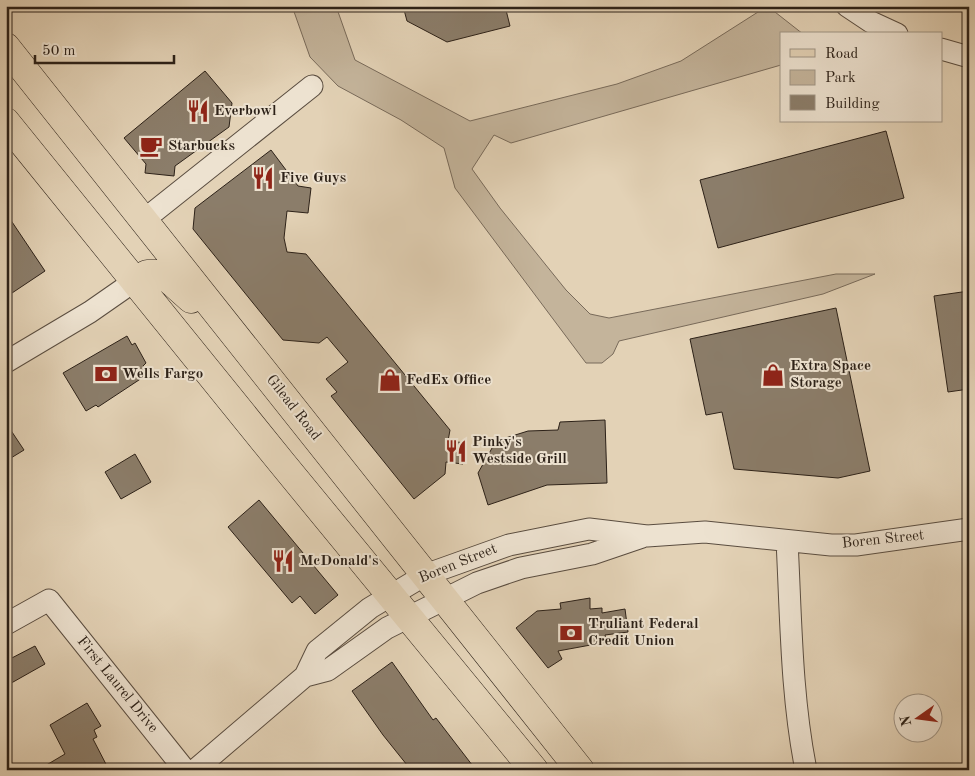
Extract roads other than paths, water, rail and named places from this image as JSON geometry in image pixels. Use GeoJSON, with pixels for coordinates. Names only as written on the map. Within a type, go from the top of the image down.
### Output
{"type":"FeatureCollection","features":[{"type":"Feature","properties":{"kind":"main road","name":"Gilead Road"},"geometry":{"type":"LineString","coordinates":[[6,46],[272,380],[442,599],[580,770]]}},
{"type":"Feature","properties":{"kind":"main road"},"geometry":{"type":"LineString","coordinates":[[6,122],[136,280],[288,471],[534,770]]}},
{"type":"Feature","properties":{"kind":"main road"},"geometry":{"type":"LineString","coordinates":[[136,280],[147,274],[156,273],[163,274],[171,279],[272,380]]}},
{"type":"Feature","properties":{"kind":"street"},"geometry":{"type":"LineString","coordinates":[[847,6],[871,22],[893,32]]}},
{"type":"Feature","properties":{"kind":"street"},"geometry":{"type":"LineString","coordinates":[[942,49],[969,58]]}},
{"type":"Feature","properties":{"kind":"street"},"geometry":{"type":"LineString","coordinates":[[145,219],[312,86]]}},
{"type":"Feature","properties":{"kind":"street"},"geometry":{"type":"LineString","coordinates":[[6,362],[90,312],[136,280]]}},
{"type":"Feature","properties":{"kind":"street","name":"Boren Street"},"geometry":{"type":"LineString","coordinates":[[194,770],[305,676],[317,652],[390,595],[425,576],[508,545],[548,535],[589,529],[647,536],[705,532],[787,541],[856,545],[969,529]]}},
{"type":"Feature","properties":{"kind":"street","name":"Boren Street"},"geometry":{"type":"LineString","coordinates":[[305,676],[328,670],[380,632],[442,599],[478,583],[521,568],[592,554],[647,536]]}},
{"type":"Feature","properties":{"kind":"street"},"geometry":{"type":"LineString","coordinates":[[787,541],[799,738],[806,770]]}},
{"type":"Feature","properties":{"kind":"street","name":"First Laurel Drive"},"geometry":{"type":"LineString","coordinates":[[6,624],[49,600],[185,770]]}},
{"type":"Feature","properties":{"kind":"place","name":"Everbowl"},"geometry":{"type":"Point","coordinates":[198,111]}},
{"type":"Feature","properties":{"kind":"place","name":"Starbucks"},"geometry":{"type":"Point","coordinates":[151,146]}},
{"type":"Feature","properties":{"kind":"place","name":"Five Guys"},"geometry":{"type":"Point","coordinates":[263,178]}},
{"type":"Feature","properties":{"kind":"place","name":"Wells Fargo"},"geometry":{"type":"Point","coordinates":[106,374]}},
{"type":"Feature","properties":{"kind":"place","name":"Extra Space Storage"},"geometry":{"type":"Point","coordinates":[773,375]}},
{"type":"Feature","properties":{"kind":"place","name":"FedEx Office"},"geometry":{"type":"Point","coordinates":[390,380]}},
{"type":"Feature","properties":{"kind":"place","name":"Pinky's Westside Grill"},"geometry":{"type":"Point","coordinates":[456,451]}},
{"type":"Feature","properties":{"kind":"place","name":"McDonald's"},"geometry":{"type":"Point","coordinates":[283,561]}},
{"type":"Feature","properties":{"kind":"place","name":"Truliant Federal Credit Union"},"geometry":{"type":"Point","coordinates":[571,633]}}]}
